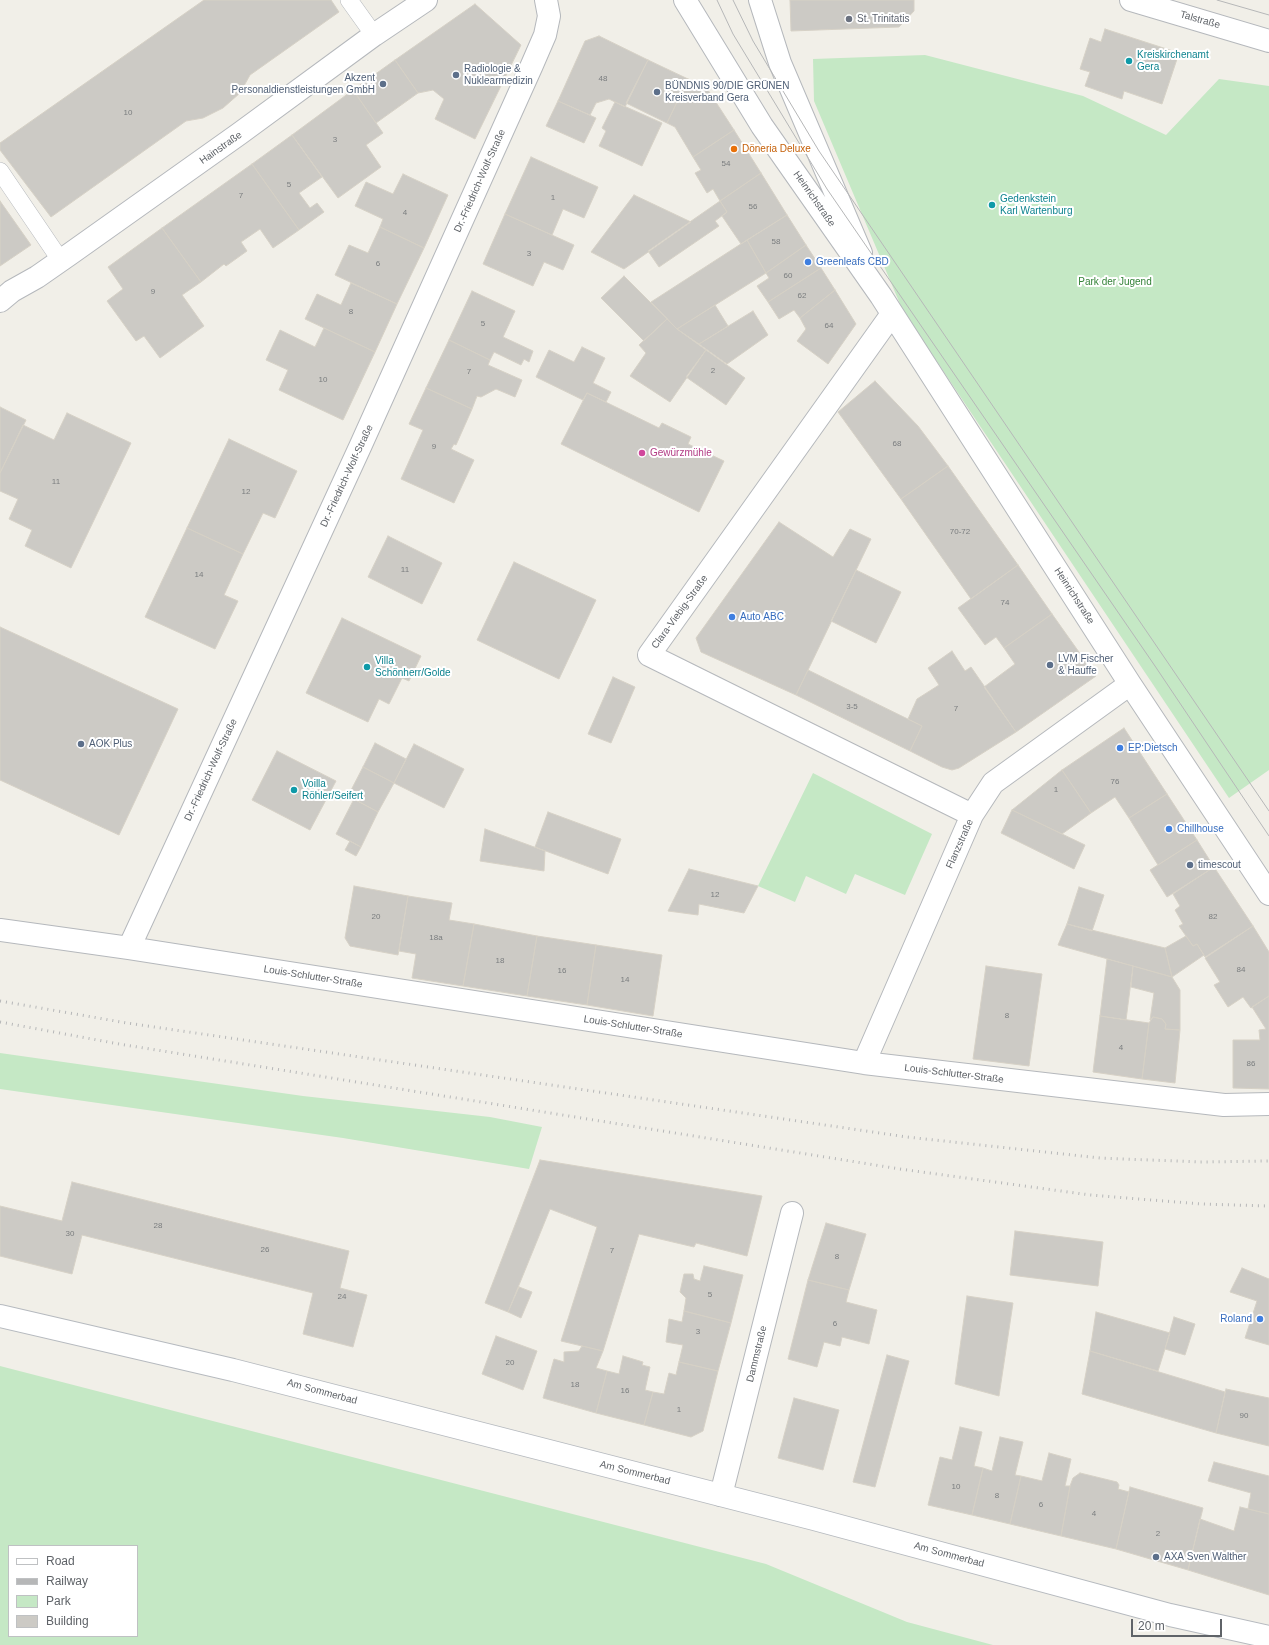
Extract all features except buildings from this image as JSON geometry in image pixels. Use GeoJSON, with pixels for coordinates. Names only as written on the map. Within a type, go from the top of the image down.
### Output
{"type":"FeatureCollection","features":[{"type":"Feature","properties":{"kind":"street","name":"Hainstraße"},"geometry":{"type":"LineString","coordinates":[[4,294],[37,277],[61,261],[239,134],[374,35],[426,0]]}},
{"type":"Feature","properties":{"kind":"street","name":"Dr.-Friedrich-Wolf-Straße"},"geometry":{"type":"LineString","coordinates":[[129,948],[360,447],[528,72],[544,35],[549,16],[546,0]]}},
{"type":"Feature","properties":{"kind":"street","name":"Heinrichstraße"},"geometry":{"type":"LineString","coordinates":[[685,0],[762,126],[881,296],[1130,684],[1269,894]]}},
{"type":"Feature","properties":{"kind":"street","name":"Heinrichstraße"},"geometry":{"type":"LineString","coordinates":[[760,0],[780,62],[881,296]]}},
{"type":"Feature","properties":{"kind":"street","name":"Talstraße"},"geometry":{"type":"LineString","coordinates":[[1131,0],[1269,41]]}},
{"type":"Feature","properties":{"kind":"street","name":"Clara-Viebig-Straße"},"geometry":{"type":"LineString","coordinates":[[892,314],[649,654],[972,815]]}},
{"type":"Feature","properties":{"kind":"street","name":"Flanzstraße"},"geometry":{"type":"LineString","coordinates":[[864,1063],[972,815],[993,783],[1130,684]]}},
{"type":"Feature","properties":{"kind":"street","name":"Louis-Schlutter-Straße"},"geometry":{"type":"LineString","coordinates":[[0,930],[129,948],[864,1063],[1224,1105],[1269,1104]]}},
{"type":"Feature","properties":{"kind":"street","name":"Dammstraße"},"geometry":{"type":"LineString","coordinates":[[721,1495],[792,1213]]}},
{"type":"Feature","properties":{"kind":"street","name":"Am Sommerbad"},"geometry":{"type":"LineString","coordinates":[[0,1316],[233,1370],[721,1495],[1170,1615],[1269,1637]]}},
{"type":"Feature","properties":{"kind":"lane"},"geometry":{"type":"LineString","coordinates":[[349,0],[374,35]]}},
{"type":"Feature","properties":{"kind":"lane"},"geometry":{"type":"LineString","coordinates":[[0,171],[61,261]]}},
{"type":"Feature","properties":{"kind":"green space","name":"Park der Jugend"},"geometry":{"type":"Polygon","coordinates":[[[925,55],[1083,96],[1166,135],[1219,79],[1269,86],[1269,770],[1229,798],[903,311],[814,101],[813,59],[925,55]]]}},
{"type":"Feature","properties":{"kind":"green space"},"geometry":{"type":"Polygon","coordinates":[[[813,773],[932,834],[905,895],[855,874],[846,894],[806,876],[795,902],[758,886],[813,773]]]}},
{"type":"Feature","properties":{"kind":"green space"},"geometry":{"type":"Polygon","coordinates":[[[0,1053],[303,1096],[490,1117],[542,1127],[529,1169],[343,1138],[0,1089],[0,1053]]]}},
{"type":"Feature","properties":{"kind":"green space"},"geometry":{"type":"Polygon","coordinates":[[[0,1366],[766,1564],[907,1622],[993,1645],[0,1645],[0,1366]]]}},
{"type":"Feature","properties":{"kind":"tram line"},"geometry":{"type":"LineString","coordinates":[[717,0],[733,34],[827,189],[1155,666],[1269,836]]}},
{"type":"Feature","properties":{"kind":"tram line"},"geometry":{"type":"LineString","coordinates":[[733,0],[753,41],[819,151],[1269,811]]}},
{"type":"Feature","properties":{"kind":"tram line"},"geometry":{"type":"LineString","coordinates":[[1217,0],[1269,15]]}},
{"type":"Feature","properties":{"kind":"railway"},"geometry":{"type":"LineString","coordinates":[[0,1001],[127,1023],[907,1137],[1100,1158],[1200,1162],[1269,1161]]}},
{"type":"Feature","properties":{"kind":"railway"},"geometry":{"type":"LineString","coordinates":[[0,1022],[119,1044],[900,1169],[1090,1195],[1201,1204],[1269,1206]]}},
{"type":"Feature","properties":{"kind":"place","name":"St. Trinitatis"},"geometry":{"type":"Point","coordinates":[849,19]}},
{"type":"Feature","properties":{"kind":"place","name":"Kreiskirchenamt Gera"},"geometry":{"type":"Point","coordinates":[1129,61]}},
{"type":"Feature","properties":{"kind":"place","name":"Radiologie & Nuklearmedizin"},"geometry":{"type":"Point","coordinates":[456,75]}},
{"type":"Feature","properties":{"kind":"place","name":"Akzent Personaldienstleistungen GmbH"},"geometry":{"type":"Point","coordinates":[383,84]}},
{"type":"Feature","properties":{"kind":"place","name":"BÜNDNIS 90/DIE GRÜNEN Kreisverband Gera"},"geometry":{"type":"Point","coordinates":[657,92]}},
{"type":"Feature","properties":{"kind":"place","name":"Döneria Deluxe"},"geometry":{"type":"Point","coordinates":[734,149]}},
{"type":"Feature","properties":{"kind":"place","name":"Gedenkstein Karl Wartenburg"},"geometry":{"type":"Point","coordinates":[992,205]}},
{"type":"Feature","properties":{"kind":"place","name":"Greenleafs CBD"},"geometry":{"type":"Point","coordinates":[808,262]}},
{"type":"Feature","properties":{"kind":"place","name":"Gewürzmühle"},"geometry":{"type":"Point","coordinates":[642,453]}},
{"type":"Feature","properties":{"kind":"place","name":"Auto ABC"},"geometry":{"type":"Point","coordinates":[732,617]}},
{"type":"Feature","properties":{"kind":"place","name":"LVM Fischer & Hauffe"},"geometry":{"type":"Point","coordinates":[1050,665]}},
{"type":"Feature","properties":{"kind":"place","name":"Villa Schönherr/Golde"},"geometry":{"type":"Point","coordinates":[367,667]}},
{"type":"Feature","properties":{"kind":"place","name":"AOK Plus"},"geometry":{"type":"Point","coordinates":[81,744]}},
{"type":"Feature","properties":{"kind":"place","name":"EP:Dietsch"},"geometry":{"type":"Point","coordinates":[1120,748]}},
{"type":"Feature","properties":{"kind":"place","name":"Voilla Röhler/Seifert"},"geometry":{"type":"Point","coordinates":[294,790]}},
{"type":"Feature","properties":{"kind":"place","name":"Chillhouse"},"geometry":{"type":"Point","coordinates":[1169,829]}},
{"type":"Feature","properties":{"kind":"place","name":"timescout"},"geometry":{"type":"Point","coordinates":[1190,865]}},
{"type":"Feature","properties":{"kind":"place","name":"Roland"},"geometry":{"type":"Point","coordinates":[1260,1319]}},
{"type":"Feature","properties":{"kind":"place","name":"AXA Sven Walther"},"geometry":{"type":"Point","coordinates":[1156,1557]}}]}
